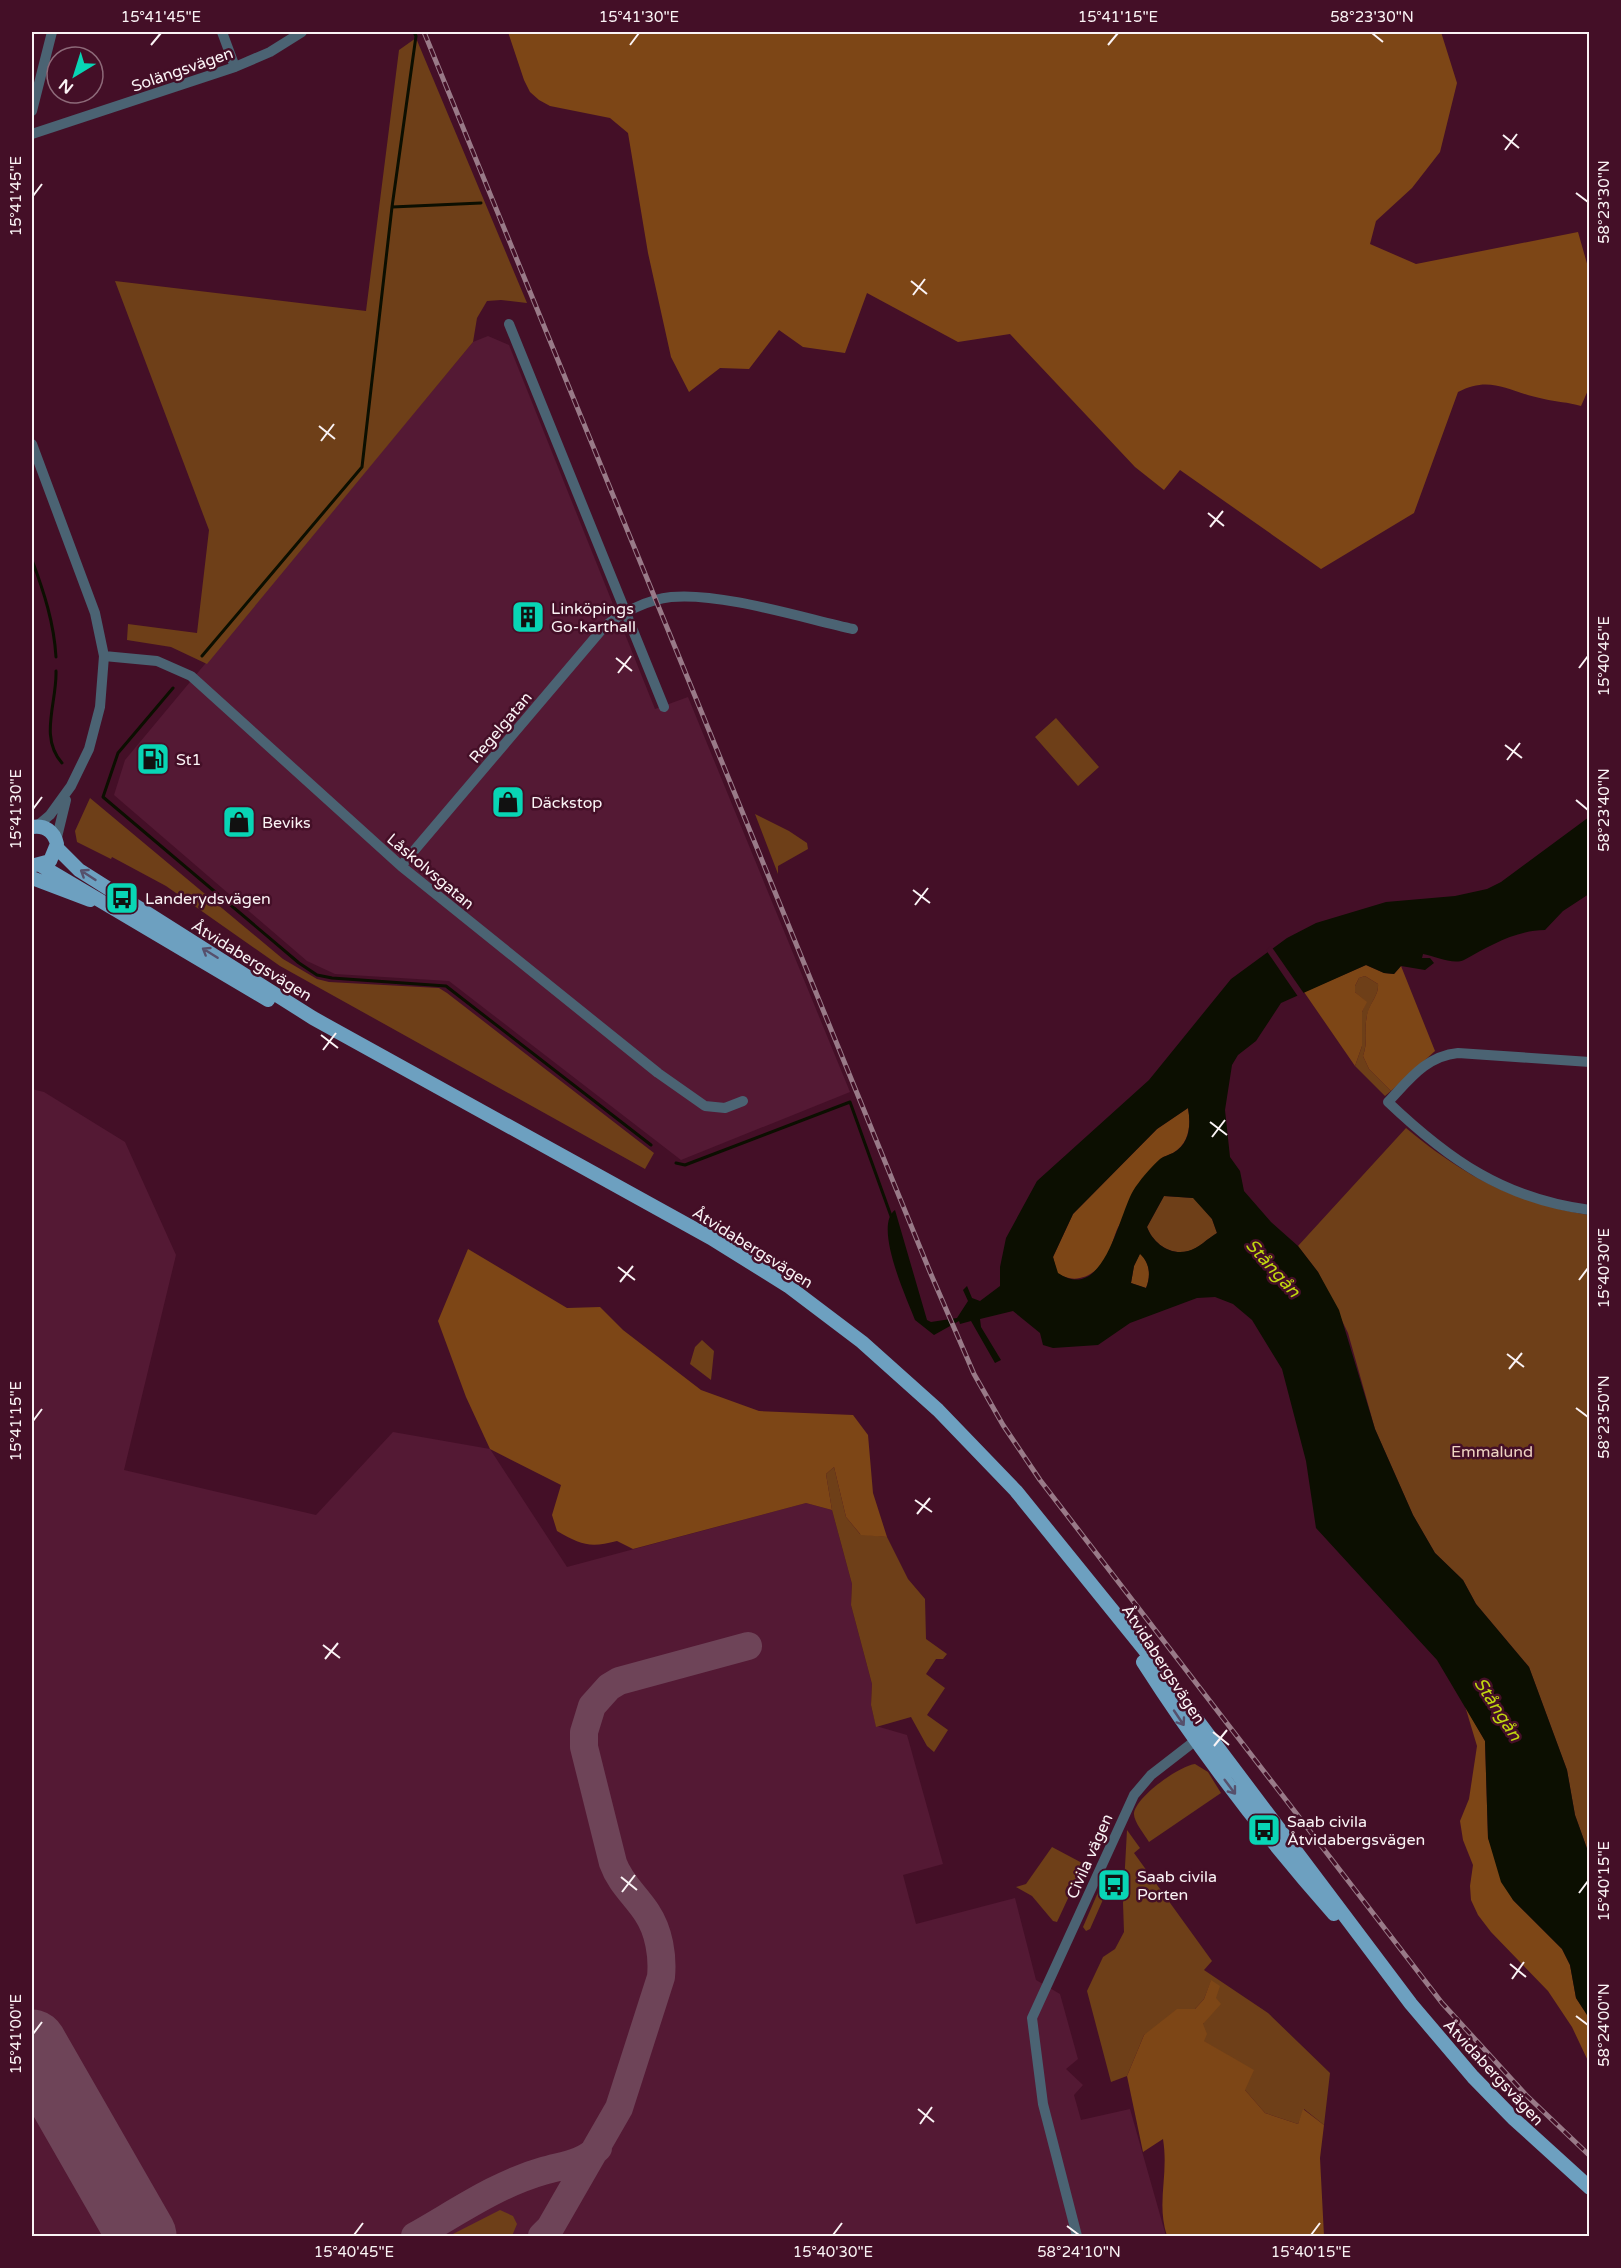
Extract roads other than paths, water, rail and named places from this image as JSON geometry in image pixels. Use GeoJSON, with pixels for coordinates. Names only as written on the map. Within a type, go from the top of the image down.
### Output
{"type":"FeatureCollection","features":[{"type":"Feature","properties":{"kind":"main road","name":"Åtvidabergsvägen"},"geometry":{"type":"LineString","coordinates":[[34,827],[50,831],[57,844],[79,870],[313,1018],[711,1238],[788,1286],[826,1313],[897,1373],[976,1449],[1042,1523],[1206,1732],[1384,1969]]}},
{"type":"Feature","properties":{"kind":"main road"},"geometry":{"type":"LineString","coordinates":[[36,865],[50,861],[57,844]]}},
{"type":"Feature","properties":{"kind":"main road","name":"Åtvidabergsvägen"},"geometry":{"type":"LineString","coordinates":[[36,865],[83,888],[124,915],[278,1005],[313,1018]]}},
{"type":"Feature","properties":{"kind":"main road","name":"Åtvidabergsvägen"},"geometry":{"type":"LineString","coordinates":[[32,878],[124,915]]}},
{"type":"Feature","properties":{"kind":"main road","name":"Åtvidabergsvägen"},"geometry":{"type":"LineString","coordinates":[[1102,1599],[1195,1741],[1295,1869],[1384,1969],[1473,2077],[1541,2145],[1590,2188]]}},
{"type":"Feature","properties":{"kind":"street"},"geometry":{"type":"LineString","coordinates":[[32,111],[52,32]]}},
{"type":"Feature","properties":{"kind":"street"},"geometry":{"type":"LineString","coordinates":[[222,32],[236,67]]}},
{"type":"Feature","properties":{"kind":"street","name":"Solängsvägen"},"geometry":{"type":"LineString","coordinates":[[32,134],[236,67],[270,52],[302,32]]}},
{"type":"Feature","properties":{"kind":"street"},"geometry":{"type":"LineString","coordinates":[[508,324],[664,707]]}},
{"type":"Feature","properties":{"kind":"street"},"geometry":{"type":"LineString","coordinates":[[32,444],[95,613],[104,656],[100,707],[93,736],[71,786],[59,823],[57,844]]}},
{"type":"Feature","properties":{"kind":"street","name":"Regelgatan"},"geometry":{"type":"LineString","coordinates":[[401,866],[604,627],[626,613],[669,597],[699,597],[853,629]]}},
{"type":"Feature","properties":{"kind":"street","name":"Låskolvsgatan"},"geometry":{"type":"LineString","coordinates":[[104,656],[156,661],[191,676],[401,866],[573,1008],[694,1100],[716,1109],[743,1101]]}},
{"type":"Feature","properties":{"kind":"street"},"geometry":{"type":"LineString","coordinates":[[34,827],[50,815],[71,786]]}},
{"type":"Feature","properties":{"kind":"street"},"geometry":{"type":"LineString","coordinates":[[1590,1062],[1458,1053],[1442,1054],[1427,1062],[1388,1102],[1446,1154],[1475,1173],[1507,1189],[1545,1202],[1590,1210]]}},
{"type":"Feature","properties":{"kind":"street","name":"Civila vägen"},"geometry":{"type":"LineString","coordinates":[[1077,2236],[1043,2104],[1032,2018],[1134,1795],[1151,1775],[1206,1732]]}},
{"type":"Feature","properties":{"kind":"water","name":"Stångån"},"geometry":{"type":"Polygon","coordinates":[[[1589,817],[1589,894],[1563,911],[1545,930],[1513,936],[1460,961],[1449,961],[1423,954],[1422,958],[1430,958],[1434,963],[1425,970],[1401,966],[1394,974],[1384,973],[1366,965],[1281,1003],[1256,1041],[1238,1055],[1232,1065],[1225,1110],[1230,1157],[1240,1171],[1244,1191],[1271,1222],[1298,1246],[1318,1272],[1339,1310],[1375,1429],[1413,1515],[1435,1553],[1463,1580],[1476,1604],[1529,1667],[1567,1770],[1575,1815],[1589,1854],[1589,2018],[1576,1998],[1570,1965],[1562,1949],[1513,1900],[1501,1882],[1488,1838],[1485,1741],[1437,1660],[1316,1528],[1306,1461],[1282,1369],[1252,1320],[1233,1304],[1215,1297],[1197,1298],[1130,1323],[1098,1345],[1053,1348],[1043,1345],[1040,1333],[1013,1311],[980,1319],[981,1327],[1001,1360],[995,1363],[971,1321],[960,1324],[959,1321],[934,1335],[915,1320],[899,1280],[888,1231],[889,1218],[895,1210],[927,1320],[931,1322],[957,1318],[968,1301],[963,1290],[967,1286],[972,1298],[980,1301],[1000,1286],[1000,1267],[1006,1238],[1037,1181],[1149,1080],[1231,979],[1287,938],[1316,923],[1386,902],[1455,896],[1487,889],[1501,882],[1589,817]],[[1188,1108],[1157,1129],[1073,1214],[1053,1257],[1058,1273],[1074,1279],[1087,1277],[1098,1268],[1115,1237],[1133,1191],[1157,1162],[1183,1145],[1189,1127],[1188,1108]],[[1164,1196],[1147,1227],[1158,1243],[1175,1252],[1192,1250],[1217,1233],[1212,1219],[1193,1198],[1164,1196]],[[1140,1254],[1134,1266],[1131,1283],[1146,1288],[1149,1270],[1140,1254]]]}},
{"type":"Feature","properties":{"kind":"waterway"},"geometry":{"type":"LineString","coordinates":[[202,656],[362,467],[392,207],[416,36],[414,32]]}},
{"type":"Feature","properties":{"kind":"waterway"},"geometry":{"type":"LineString","coordinates":[[392,207],[481,203]]}},
{"type":"Feature","properties":{"kind":"waterway"},"geometry":{"type":"LineString","coordinates":[[32,560],[48,608],[56,657]]}},
{"type":"Feature","properties":{"kind":"waterway"},"geometry":{"type":"LineString","coordinates":[[56,671],[50,731],[55,753],[62,763]]}},
{"type":"Feature","properties":{"kind":"waterway"},"geometry":{"type":"LineString","coordinates":[[173,688],[118,753],[103,797],[299,963],[317,975],[446,986],[651,1145]]}},
{"type":"Feature","properties":{"kind":"waterway"},"geometry":{"type":"LineString","coordinates":[[676,1163],[685,1165],[850,1102],[891,1216]]}},
{"type":"Feature","properties":{"kind":"railway"},"geometry":{"type":"LineString","coordinates":[[424,32],[930,1272],[974,1374],[1003,1425],[1040,1480],[1442,2003],[1526,2095],[1590,2156]]}},
{"type":"Feature","properties":{"kind":"place","name":"Linköpings Go-karthall"},"geometry":{"type":"Point","coordinates":[528,617]}},
{"type":"Feature","properties":{"kind":"place","name":"St1"},"geometry":{"type":"Point","coordinates":[153,759]}},
{"type":"Feature","properties":{"kind":"place","name":"Däckstop"},"geometry":{"type":"Point","coordinates":[508,802]}},
{"type":"Feature","properties":{"kind":"place","name":"Beviks"},"geometry":{"type":"Point","coordinates":[239,822]}},
{"type":"Feature","properties":{"kind":"place","name":"Landerydsvägen"},"geometry":{"type":"Point","coordinates":[122,898]}},
{"type":"Feature","properties":{"kind":"place","name":"Saab civila Åtvidabergsvägen"},"geometry":{"type":"Point","coordinates":[1264,1830]}},
{"type":"Feature","properties":{"kind":"place","name":"Saab civila Porten"},"geometry":{"type":"Point","coordinates":[1114,1885]}},
{"type":"Feature","properties":{"kind":"park label","name":"Emmalund"},"geometry":{"type":"Point","coordinates":[1492,1451]}}]}
